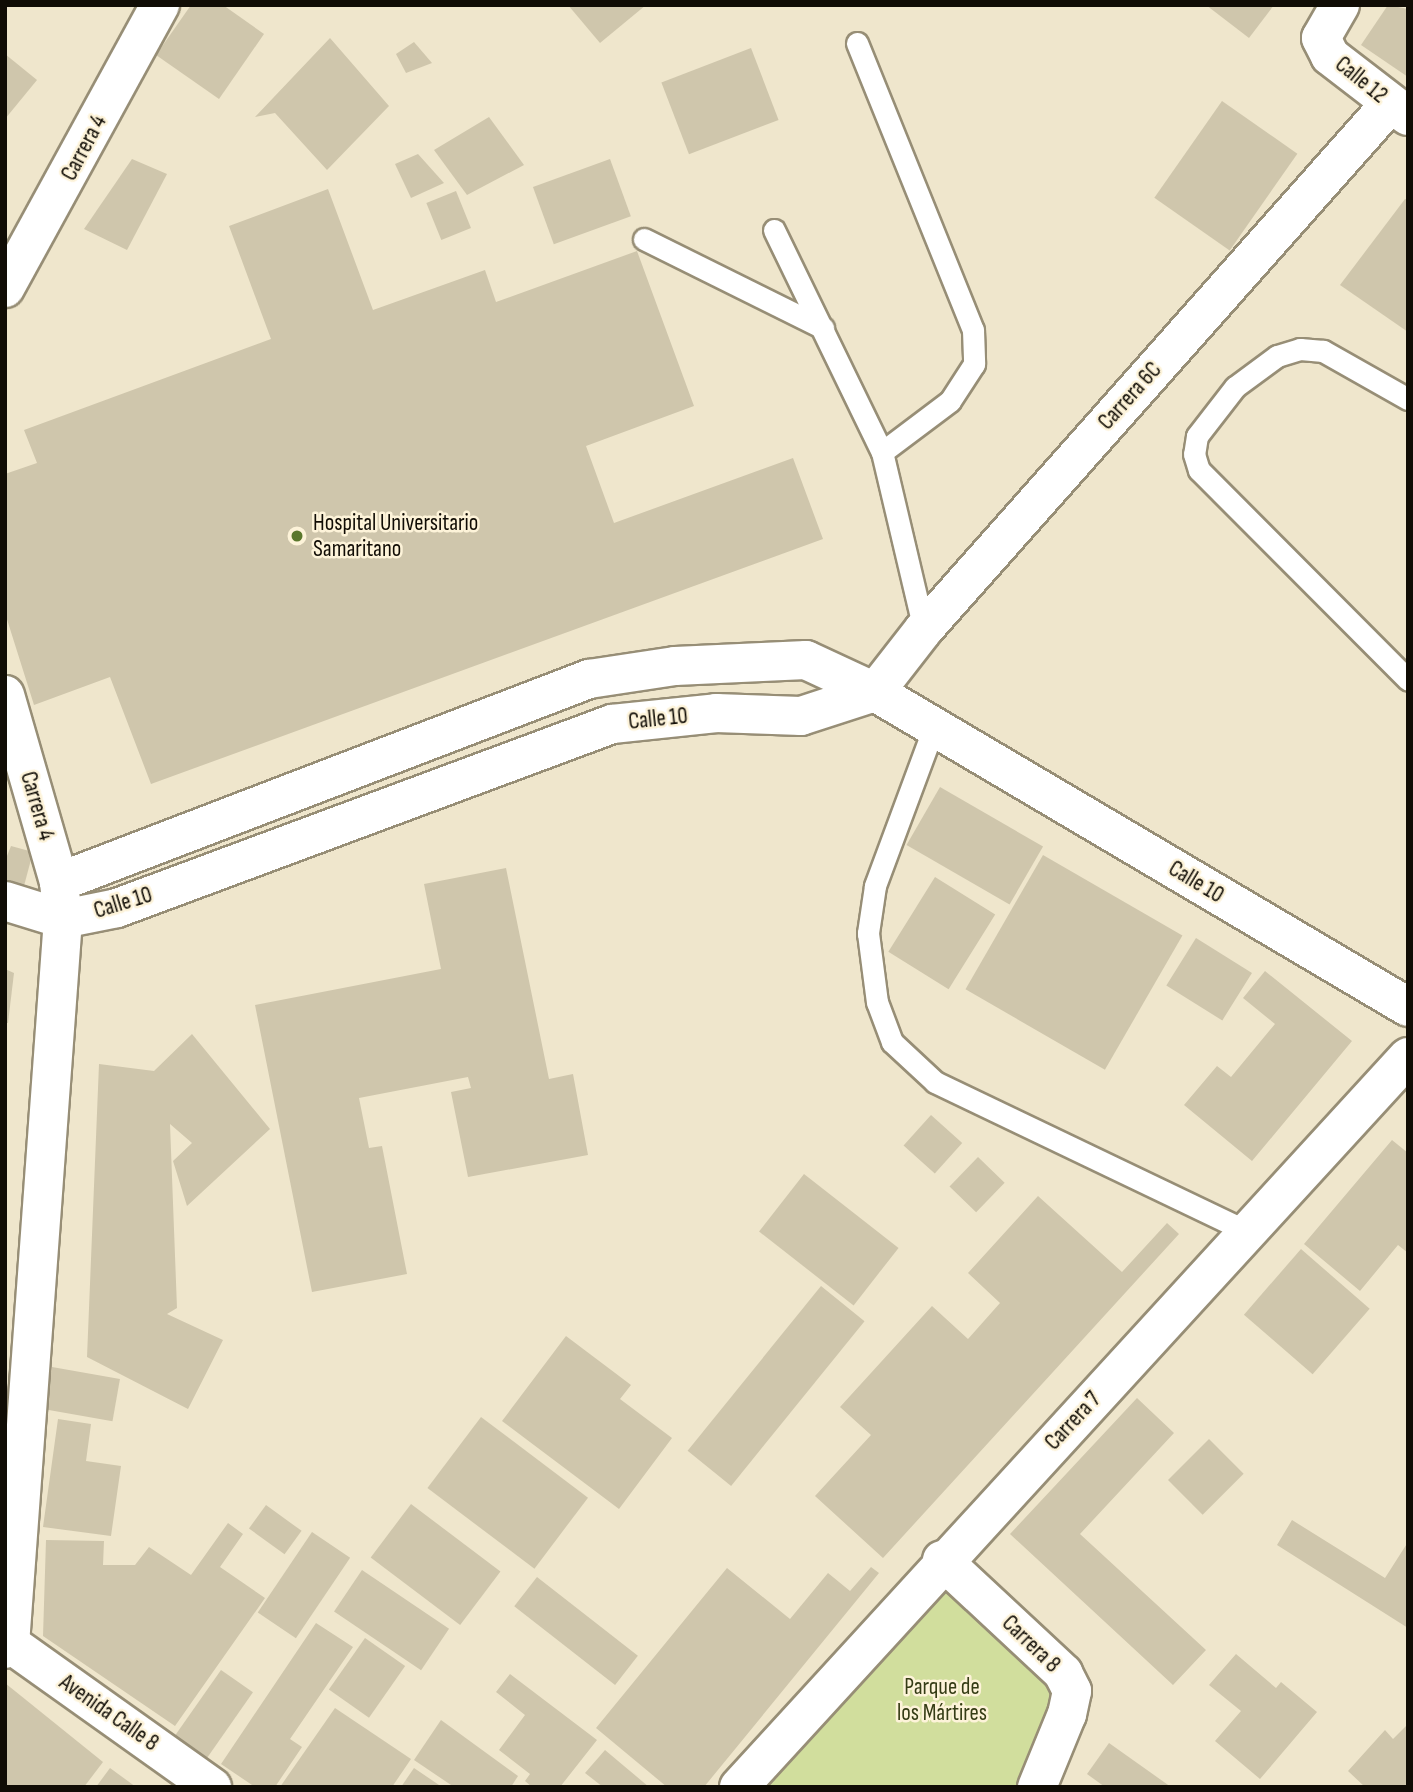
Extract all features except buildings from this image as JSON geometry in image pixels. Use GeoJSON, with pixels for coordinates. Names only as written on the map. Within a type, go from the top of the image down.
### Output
{"type":"FeatureCollection","features":[{"type":"Feature","properties":{"kind":"street","name":"Carrera 4"},"geometry":{"type":"LineString","coordinates":[[6,287],[19,238],[160,5]]}},
{"type":"Feature","properties":{"kind":"street","name":"Calle 12"},"geometry":{"type":"LineString","coordinates":[[1340,5],[1321,38],[1330,56],[1399,110]]}},
{"type":"Feature","properties":{"kind":"street","name":"Carrera 6C"},"geometry":{"type":"LineString","coordinates":[[875,692],[924,629],[1399,110]]}},
{"type":"Feature","properties":{"kind":"street","name":"Calle 10"},"geometry":{"type":"LineString","coordinates":[[61,901],[589,679],[675,666],[806,660],[875,692],[1408,1007]]}},
{"type":"Feature","properties":{"kind":"street","name":"Calle 10"},"geometry":{"type":"LineString","coordinates":[[61,901],[117,908],[612,724],[716,713],[801,716],[875,692]]}},
{"type":"Feature","properties":{"kind":"street","name":"Carrera 4"},"geometry":{"type":"LineString","coordinates":[[5,695],[61,901]]}},
{"type":"Feature","properties":{"kind":"street"},"geometry":{"type":"LineString","coordinates":[[5,901],[61,901]]}},
{"type":"Feature","properties":{"kind":"street","name":"Calle 10"},"geometry":{"type":"LineString","coordinates":[[7,1644],[61,901]]}},
{"type":"Feature","properties":{"kind":"street","name":"Carrera 7"},"geometry":{"type":"LineString","coordinates":[[739,1787],[942,1560],[1250,1233],[1408,1057]]}},
{"type":"Feature","properties":{"kind":"street","name":"Carrera 8"},"geometry":{"type":"LineString","coordinates":[[942,1560],[1063,1672],[1072,1691],[1068,1714],[1037,1787]]}},
{"type":"Feature","properties":{"kind":"street","name":"Avenida Calle 8"},"geometry":{"type":"LineString","coordinates":[[7,1644],[212,1787]]}},
{"type":"Feature","properties":{"kind":"lane"},"geometry":{"type":"LineString","coordinates":[[858,43],[973,330],[974,364],[950,401],[882,452]]}},
{"type":"Feature","properties":{"kind":"lane"},"geometry":{"type":"LineString","coordinates":[[774,230],[882,452],[924,629]]}},
{"type":"Feature","properties":{"kind":"lane"},"geometry":{"type":"LineString","coordinates":[[644,239],[823,328]]}},
{"type":"Feature","properties":{"kind":"lane"},"geometry":{"type":"LineString","coordinates":[[1408,399],[1322,351],[1300,349],[1277,356],[1235,387],[1197,436],[1194,454],[1199,470],[1408,680]]}},
{"type":"Feature","properties":{"kind":"lane"},"geometry":{"type":"LineString","coordinates":[[933,727],[875,886],[867,933],[877,1002],[892,1042],[935,1082],[1250,1233]]}},
{"type":"Feature","properties":{"kind":"green space","name":"Parque de los Mártires"},"geometry":{"type":"Polygon","coordinates":[[[933,1582],[1064,1690],[1018,1787],[749,1787],[933,1582]]]}},
{"type":"Feature","properties":{"kind":"place","name":"Hospital Universitario Samaritano"},"geometry":{"type":"Point","coordinates":[297,536]}}]}
